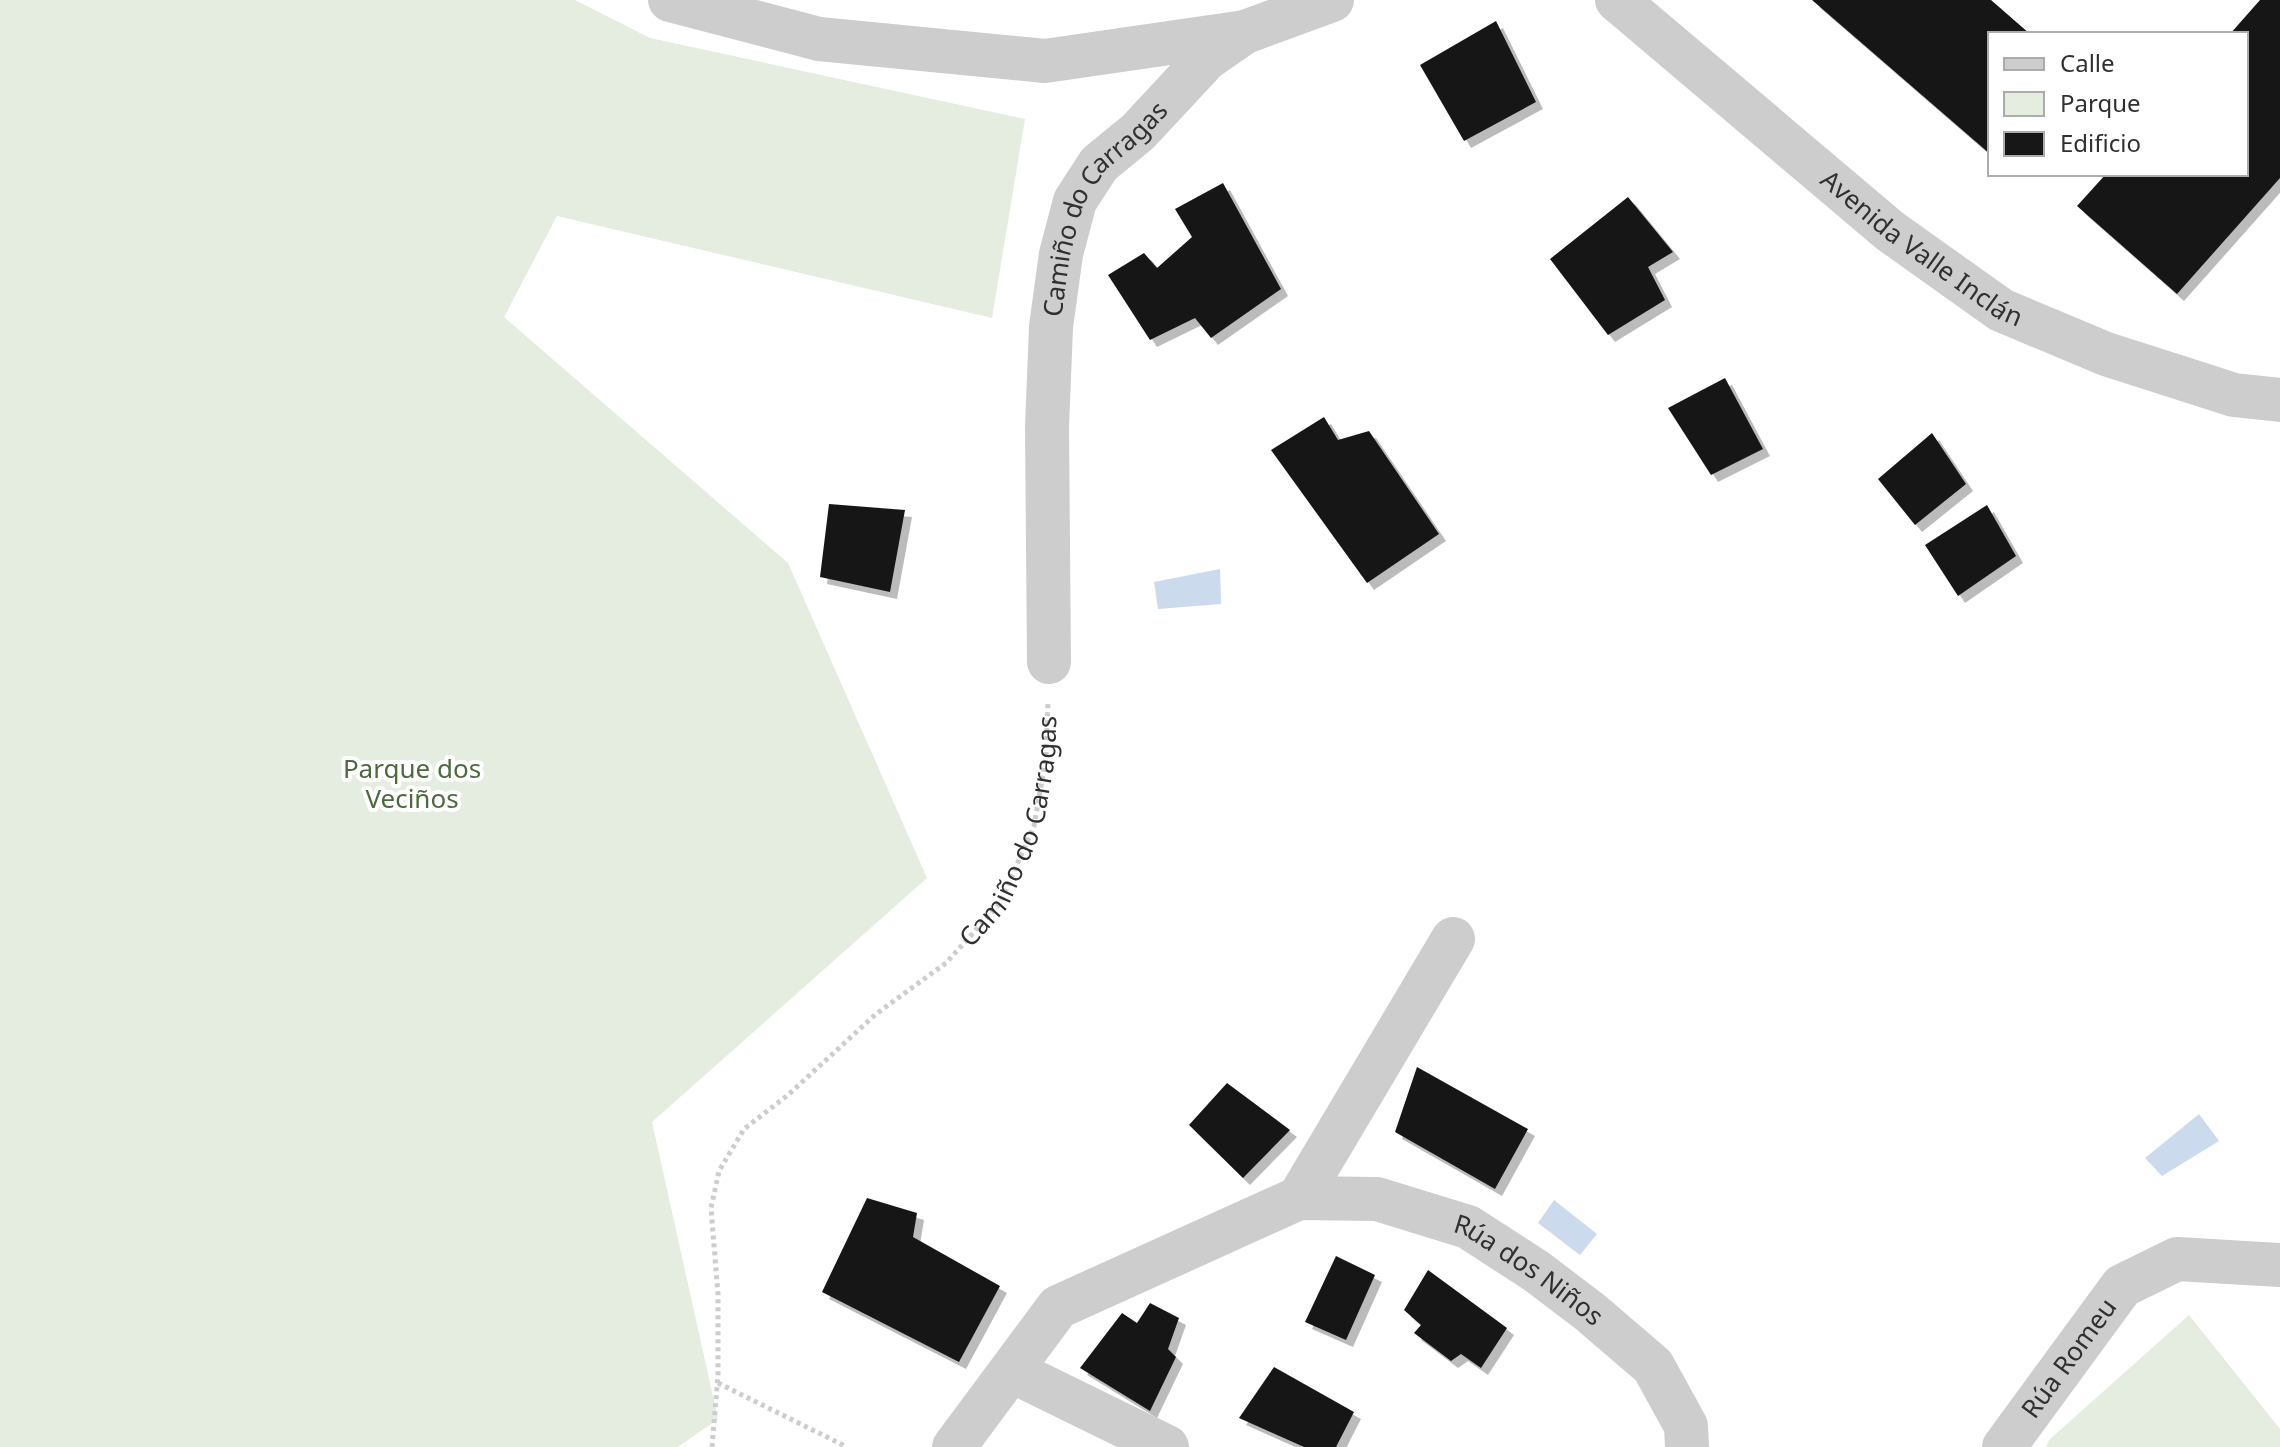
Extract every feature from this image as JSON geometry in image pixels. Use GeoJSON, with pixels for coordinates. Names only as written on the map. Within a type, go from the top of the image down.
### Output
{"type":"FeatureCollection","features":[{"type":"Feature","properties":{"kind":"street","name":"Camiño do Carragas"},"geometry":{"type":"LineString","coordinates":[[670,0],[819,39],[1045,61],[1245,32],[1332,0]]}},
{"type":"Feature","properties":{"kind":"street","name":"Avenida Valle Inclán"},"geometry":{"type":"LineString","coordinates":[[1617,0],[1890,231],[2001,310],[2106,354],[2234,395],[2280,400]]}},
{"type":"Feature","properties":{"kind":"street","name":"Camiño do Carragas"},"geometry":{"type":"LineString","coordinates":[[1049,662],[1047,427],[1051,327],[1061,254],[1075,201],[1099,164],[1138,132],[1206,59],[1245,32]]}},
{"type":"Feature","properties":{"kind":"street"},"geometry":{"type":"LineString","coordinates":[[1299,1198],[1453,939]]}},
{"type":"Feature","properties":{"kind":"street","name":"Rúa dos Niños"},"geometry":{"type":"LineString","coordinates":[[954,1447],[1058,1307],[1299,1198],[1377,1199],[1468,1227],[1480,1234],[1590,1312],[1653,1366],[1686,1426],[1687,1447]]}},
{"type":"Feature","properties":{"kind":"street","name":"Rúa Romeu"},"geometry":{"type":"LineString","coordinates":[[2004,1447],[2122,1286],[2177,1259],[2280,1265]]}},
{"type":"Feature","properties":{"kind":"street"},"geometry":{"type":"LineString","coordinates":[[1012,1371],[1167,1447]]}},
{"type":"Feature","properties":{"kind":"path","name":"Camiño do Carragas"},"geometry":{"type":"LineString","coordinates":[[712,1447],[718,1383],[718,1294],[711,1208],[719,1171],[744,1129],[788,1095],[876,1014],[946,963],[1000,903],[1034,826],[1046,758],[1049,662]]}},
{"type":"Feature","properties":{"kind":"path"},"geometry":{"type":"LineString","coordinates":[[718,1383],[847,1447]]}},
{"type":"Feature","properties":{"kind":"green space","name":"Parque dos Veciños"},"geometry":{"type":"Polygon","coordinates":[[[0,0],[575,0],[650,38],[1025,119],[992,318],[557,216],[504,317],[788,563],[927,878],[652,1122],[718,1419],[678,1447],[0,1447],[0,0]]]}},
{"type":"Feature","properties":{"kind":"green space"},"geometry":{"type":"Polygon","coordinates":[[[2189,1315],[2280,1429],[2280,1447],[2046,1447],[2049,1440],[2189,1315]]]}},
{"type":"Feature","properties":{"kind":"water"},"geometry":{"type":"Polygon","coordinates":[[[1220,569],[1221,604],[1158,609],[1154,582],[1220,569]]]}},
{"type":"Feature","properties":{"kind":"water"},"geometry":{"type":"Polygon","coordinates":[[[2199,1114],[2219,1141],[2162,1176],[2145,1158],[2199,1114]]]}},
{"type":"Feature","properties":{"kind":"water"},"geometry":{"type":"Polygon","coordinates":[[[1554,1200],[1597,1234],[1580,1255],[1538,1223],[1554,1200]]]}},
{"type":"Feature","properties":{"kind":"building"},"geometry":{"type":"Polygon","coordinates":[[[1812,0],[1991,0],[2028,32],[1988,32],[1988,152],[1812,0]]]}},
{"type":"Feature","properties":{"kind":"building"},"geometry":{"type":"Polygon","coordinates":[[[2260,0],[2280,0],[2280,178],[2177,294],[2077,206],[2104,176],[2248,176],[2248,32],[2232,32],[2260,0]]]}},
{"type":"Feature","properties":{"kind":"building"},"geometry":{"type":"Polygon","coordinates":[[[1496,21],[1536,102],[1464,141],[1420,65],[1496,21]]]}},
{"type":"Feature","properties":{"kind":"building"},"geometry":{"type":"Polygon","coordinates":[[[1223,183],[1281,289],[1211,338],[1195,318],[1150,340],[1108,275],[1144,253],[1157,268],[1192,237],[1175,209],[1223,183]]]}},
{"type":"Feature","properties":{"kind":"building"},"geometry":{"type":"Polygon","coordinates":[[[1628,197],[1673,252],[1648,267],[1665,300],[1608,335],[1550,259],[1628,197]]]}},
{"type":"Feature","properties":{"kind":"building"},"geometry":{"type":"Polygon","coordinates":[[[1725,378],[1763,449],[1711,475],[1668,408],[1725,378]]]}},
{"type":"Feature","properties":{"kind":"building"},"geometry":{"type":"Polygon","coordinates":[[[1324,417],[1338,440],[1369,431],[1439,534],[1367,583],[1271,450],[1324,417]]]}},
{"type":"Feature","properties":{"kind":"building"},"geometry":{"type":"Polygon","coordinates":[[[1932,433],[1966,484],[1915,525],[1878,479],[1932,433]]]}},
{"type":"Feature","properties":{"kind":"building"},"geometry":{"type":"Polygon","coordinates":[[[829,504],[905,510],[890,592],[820,577],[829,504]]]}},
{"type":"Feature","properties":{"kind":"building"},"geometry":{"type":"Polygon","coordinates":[[[1987,505],[2016,556],[1958,596],[1925,545],[1987,505]]]}},
{"type":"Feature","properties":{"kind":"building"},"geometry":{"type":"Polygon","coordinates":[[[1417,1067],[1528,1129],[1495,1189],[1395,1132],[1417,1067]]]}},
{"type":"Feature","properties":{"kind":"building"},"geometry":{"type":"Polygon","coordinates":[[[1227,1083],[1290,1130],[1243,1178],[1189,1125],[1227,1083]]]}},
{"type":"Feature","properties":{"kind":"building"},"geometry":{"type":"Polygon","coordinates":[[[867,1198],[917,1213],[913,1237],[1000,1286],[959,1362],[822,1292],[867,1198]]]}},
{"type":"Feature","properties":{"kind":"building"},"geometry":{"type":"Polygon","coordinates":[[[1336,1256],[1375,1275],[1346,1340],[1305,1322],[1336,1256]]]}},
{"type":"Feature","properties":{"kind":"building"},"geometry":{"type":"Polygon","coordinates":[[[1428,1270],[1507,1328],[1481,1368],[1461,1354],[1451,1361],[1414,1333],[1421,1325],[1404,1310],[1428,1270]]]}},
{"type":"Feature","properties":{"kind":"building"},"geometry":{"type":"Polygon","coordinates":[[[1150,1303],[1179,1318],[1168,1349],[1176,1357],[1150,1411],[1080,1368],[1122,1313],[1137,1323],[1150,1303]]]}},
{"type":"Feature","properties":{"kind":"building"},"geometry":{"type":"Polygon","coordinates":[[[1274,1367],[1354,1412],[1336,1447],[1304,1447],[1239,1418],[1274,1367]]]}}]}
